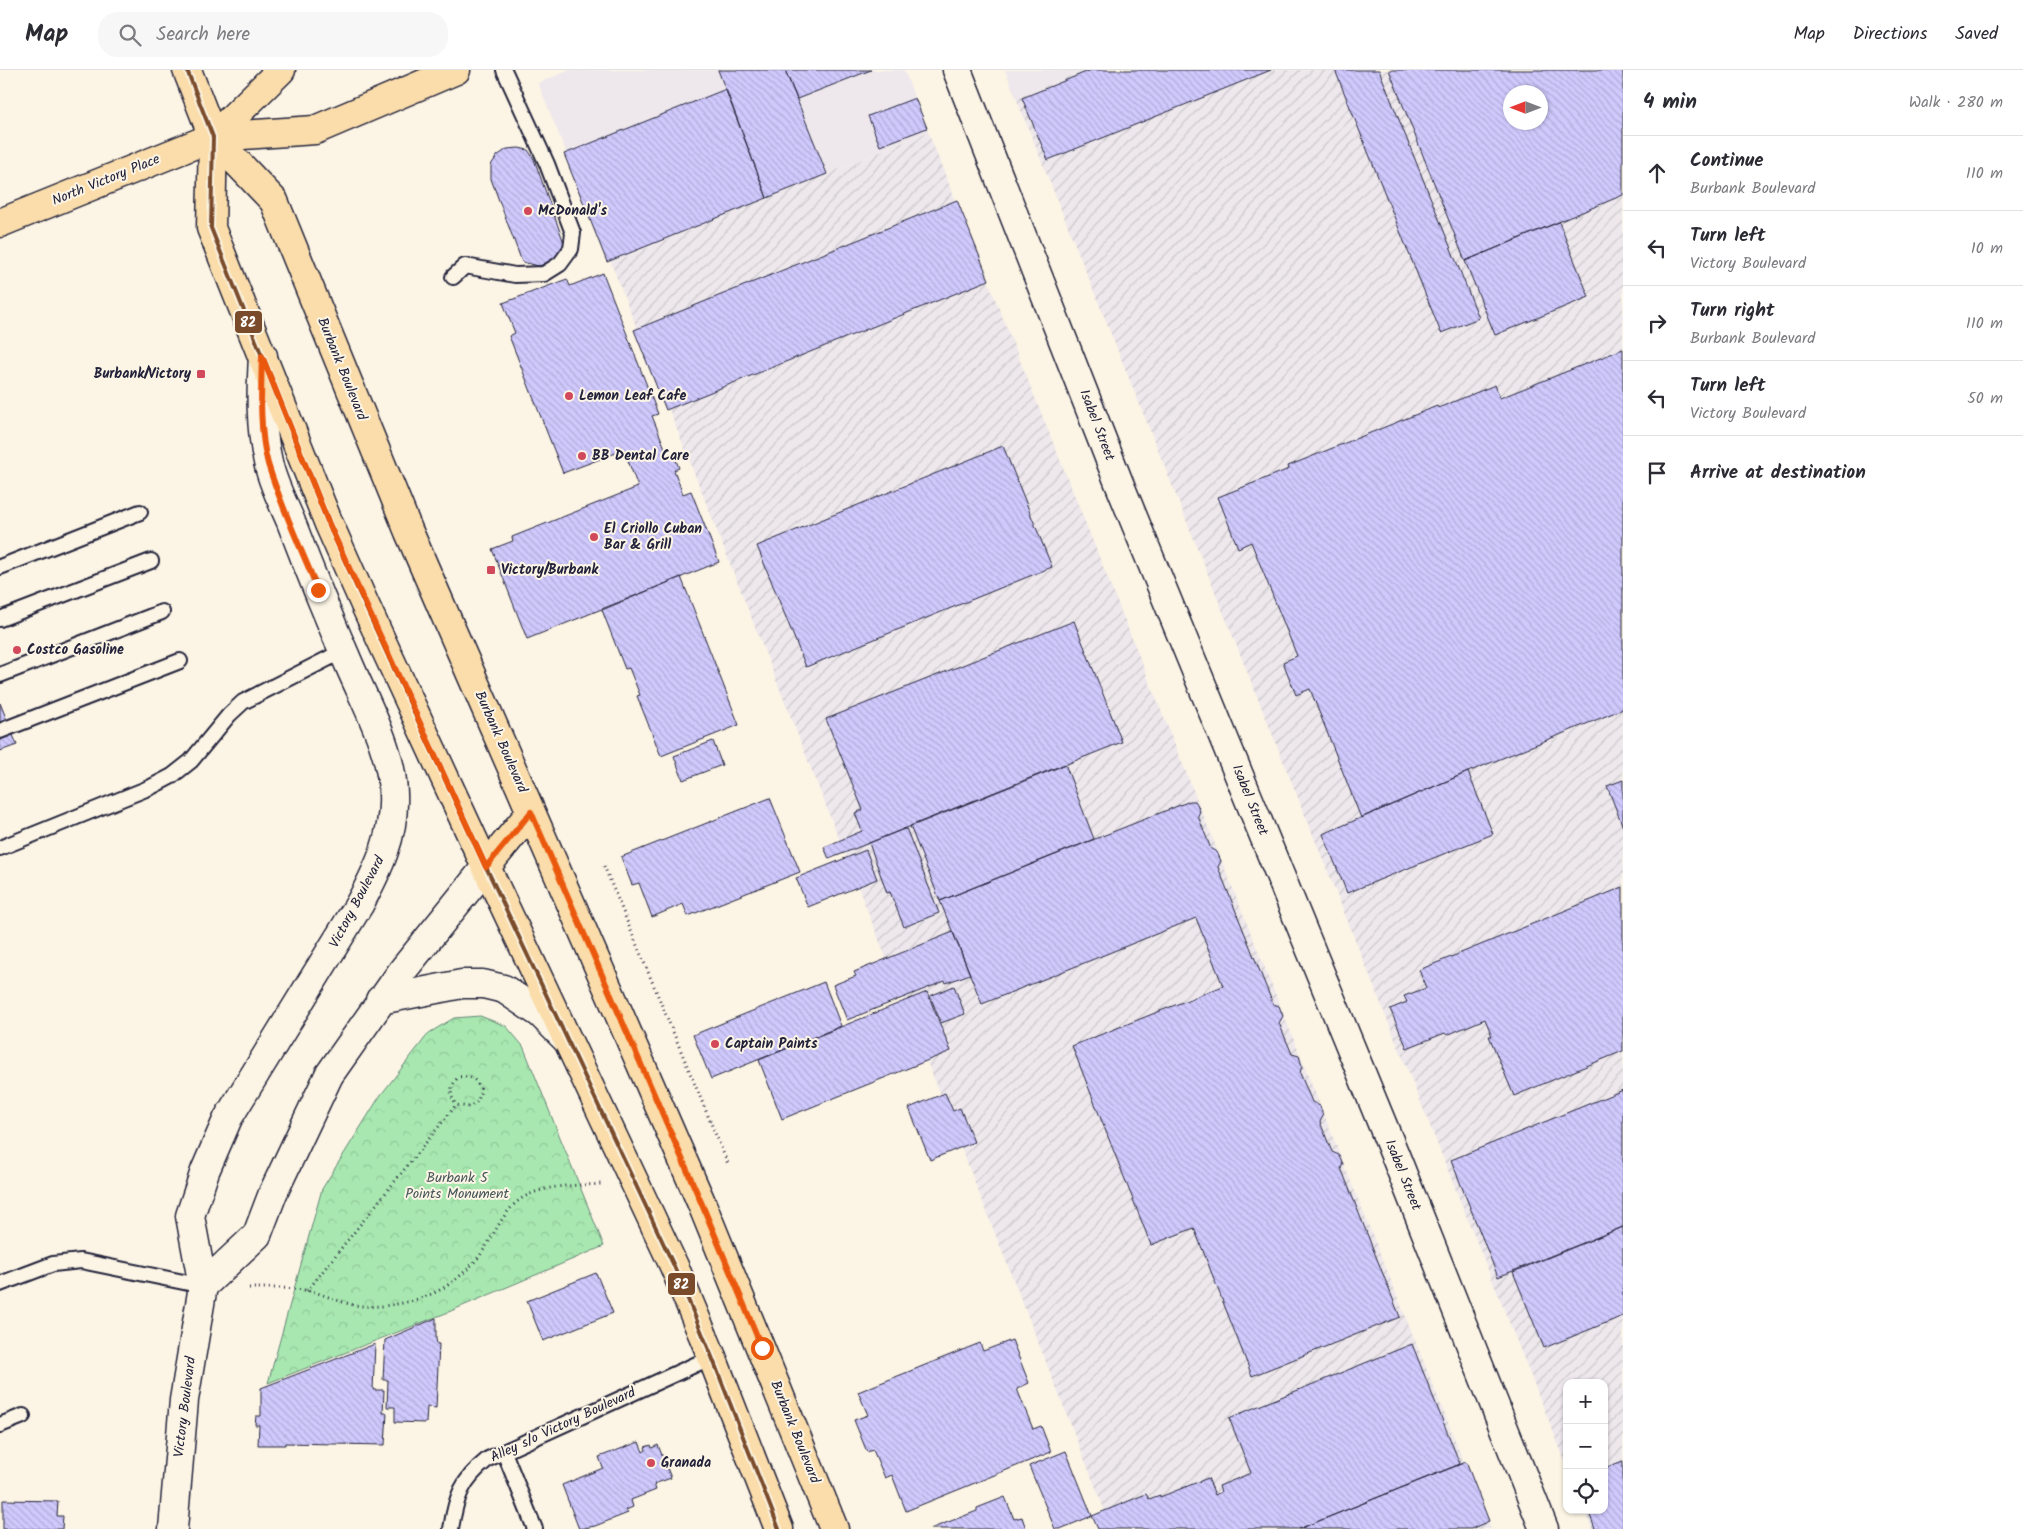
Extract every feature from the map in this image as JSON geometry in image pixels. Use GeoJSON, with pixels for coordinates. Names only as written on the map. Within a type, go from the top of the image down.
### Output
{"type":"FeatureCollection","features":[{"type":"Feature","properties":{"kind":"main road","name":"Burbank Boulevard"},"geometry":{"type":"LineString","coordinates":[[187,70],[213,137],[274,201],[409,532],[704,1211],[834,1529]]}},
{"type":"Feature","properties":{"kind":"main road"},"geometry":{"type":"LineString","coordinates":[[213,137],[281,70]]}},
{"type":"Feature","properties":{"kind":"main road"},"geometry":{"type":"LineString","coordinates":[[213,137],[315,130],[456,70]]}},
{"type":"Feature","properties":{"kind":"main road","name":"Isabel Street"},"geometry":{"type":"LineString","coordinates":[[957,70],[1119,483],[1386,1133],[1544,1529]]}},
{"type":"Feature","properties":{"kind":"main road","name":"Burbank Boulevard"},"geometry":{"type":"LineString","coordinates":[[213,137],[211,228],[329,524],[486,867],[674,1266],[712,1357],[779,1529]]}},
{"type":"Feature","properties":{"kind":"main road","name":"North Victory Place"},"geometry":{"type":"LineString","coordinates":[[0,222],[213,137]]}},
{"type":"Feature","properties":{"kind":"main road","name":"Victory Boulevard"},"geometry":{"type":"LineString","coordinates":[[173,1529],[184,1400],[203,1286],[190,1216],[205,1171],[228,1118],[373,880],[385,850],[392,823],[394,793],[389,763],[379,734],[343,651],[268,463],[263,420],[262,356]]}},
{"type":"Feature","properties":{"kind":"main road"},"geometry":{"type":"LineString","coordinates":[[203,1286],[257,1235],[273,1194],[329,1075],[380,1000],[531,812]]}},
{"type":"Feature","properties":{"kind":"main road"},"geometry":{"type":"LineString","coordinates":[[380,1000],[462,984],[483,984],[504,989],[541,1014],[568,1041]]}},
{"type":"Feature","properties":{"kind":"lane"},"geometry":{"type":"LineString","coordinates":[[453,277],[465,266],[515,275],[544,274],[560,264],[571,248],[573,233],[547,164],[504,70]]}},
{"type":"Feature","properties":{"kind":"lane"},"geometry":{"type":"LineString","coordinates":[[0,567],[140,512]]}},
{"type":"Feature","properties":{"kind":"lane"},"geometry":{"type":"LineString","coordinates":[[0,619],[151,561]]}},
{"type":"Feature","properties":{"kind":"lane"},"geometry":{"type":"LineString","coordinates":[[0,675],[162,612]]}},
{"type":"Feature","properties":{"kind":"lane"},"geometry":{"type":"LineString","coordinates":[[0,848],[151,788],[172,776],[191,761],[243,702],[343,651]]}},
{"type":"Feature","properties":{"kind":"lane"},"geometry":{"type":"LineString","coordinates":[[0,731],[180,661]]}},
{"type":"Feature","properties":{"kind":"lane"},"geometry":{"type":"LineString","coordinates":[[0,1284],[53,1264],[80,1261],[203,1286]]}},
{"type":"Feature","properties":{"kind":"lane","name":"Alley s/o Victory Boulevard"},"geometry":{"type":"LineString","coordinates":[[451,1529],[460,1491],[472,1471],[488,1459],[712,1357]]}},
{"type":"Feature","properties":{"kind":"lane"},"geometry":{"type":"LineString","coordinates":[[0,1425],[23,1416]]}},
{"type":"Feature","properties":{"kind":"lane"},"geometry":{"type":"LineString","coordinates":[[504,1452],[535,1529]]}},
{"type":"Feature","properties":{"kind":"path"},"geometry":{"type":"LineString","coordinates":[[604,866],[728,1164]]}},
{"type":"Feature","properties":{"kind":"path"},"geometry":{"type":"LineString","coordinates":[[468,1076],[476,1080],[481,1090],[478,1100],[469,1107],[456,1105],[450,1096],[451,1087],[458,1077],[468,1076]]}},
{"type":"Feature","properties":{"kind":"path"},"geometry":{"type":"LineString","coordinates":[[307,1291],[456,1105]]}},
{"type":"Feature","properties":{"kind":"path"},"geometry":{"type":"LineString","coordinates":[[203,1286],[307,1291],[352,1305],[367,1307],[398,1304],[428,1296],[456,1280],[478,1258],[512,1206],[524,1197],[555,1186],[635,1183]]}},
{"type":"Feature","properties":{"kind":"shaded area"},"geometry":{"type":"Polygon","coordinates":[[[570,70],[904,70],[928,132],[611,263],[538,83],[570,70]]]}},
{"type":"Feature","properties":{"kind":"shaded area"},"geometry":{"type":"Polygon","coordinates":[[[1005,70],[1084,70],[1016,98],[1005,70]]]}},
{"type":"Feature","properties":{"kind":"shaded area"},"geometry":{"type":"Polygon","coordinates":[[[1084,70],[1623,70],[1623,1529],[1592,1529],[1586,1514],[1608,1514],[1608,1379],[1563,1379],[1563,1456],[1016,98],[1084,70]]]}},
{"type":"Feature","properties":{"kind":"shaded area"},"geometry":{"type":"Polygon","coordinates":[[[928,132],[1491,1529],[1112,1529],[611,263],[928,132]]]}},
{"type":"Feature","properties":{"kind":"green space","name":"Burbank 5 Points Monument"},"geometry":{"type":"Polygon","coordinates":[[[480,1016],[506,1026],[523,1046],[604,1246],[446,1313],[268,1383],[322,1189],[380,1096],[429,1033],[454,1018],[480,1016]]]}},
{"type":"Feature","properties":{"kind":"building"},"geometry":{"type":"Polygon","coordinates":[[[718,70],[785,70],[827,174],[767,198],[718,70]]]}},
{"type":"Feature","properties":{"kind":"building"},"geometry":{"type":"Polygon","coordinates":[[[785,70],[871,70],[797,99],[785,70]]]}},
{"type":"Feature","properties":{"kind":"building"},"geometry":{"type":"Polygon","coordinates":[[[1091,70],[1271,70],[1048,160],[1022,98],[1091,70]]]}},
{"type":"Feature","properties":{"kind":"building"},"geometry":{"type":"Polygon","coordinates":[[[1335,70],[1379,70],[1479,318],[1441,333],[1335,70]]]}},
{"type":"Feature","properties":{"kind":"building"},"geometry":{"type":"Polygon","coordinates":[[[1389,70],[1623,70],[1623,195],[1465,261],[1389,70]]]}},
{"type":"Feature","properties":{"kind":"building"},"geometry":{"type":"Polygon","coordinates":[[[726,89],[767,198],[607,262],[564,154],[726,89]]]}},
{"type":"Feature","properties":{"kind":"building"},"geometry":{"type":"Polygon","coordinates":[[[915,98],[927,128],[880,146],[868,116],[915,98]]]}},
{"type":"Feature","properties":{"kind":"building","name":"McDonald's"},"geometry":{"type":"Polygon","coordinates":[[[519,148],[528,150],[534,159],[564,243],[554,261],[539,266],[522,262],[491,179],[491,165],[497,156],[507,149],[519,148]]]}},
{"type":"Feature","properties":{"kind":"building"},"geometry":{"type":"Polygon","coordinates":[[[957,200],[989,280],[666,410],[634,330],[957,200]]]}},
{"type":"Feature","properties":{"kind":"building"},"geometry":{"type":"Polygon","coordinates":[[[1559,222],[1589,297],[1495,335],[1465,261],[1559,222]]]}},
{"type":"Feature","properties":{"kind":"building","name":"BB Dental Care"},"geometry":{"type":"Polygon","coordinates":[[[603,273],[658,414],[652,416],[669,458],[674,455],[679,468],[674,470],[683,494],[691,491],[719,562],[527,639],[492,549],[513,541],[512,537],[638,487],[624,450],[563,473],[509,336],[515,333],[503,303],[567,279],[570,286],[603,273]]]}},
{"type":"Feature","properties":{"kind":"building"},"geometry":{"type":"Polygon","coordinates":[[[1623,349],[1623,709],[1361,818],[1310,689],[1296,695],[1283,662],[1297,656],[1251,542],[1238,548],[1218,497],[1289,469],[1288,466],[1437,406],[1438,408],[1495,385],[1500,398],[1623,349]]]}},
{"type":"Feature","properties":{"kind":"building"},"geometry":{"type":"Polygon","coordinates":[[[1003,446],[1052,567],[806,667],[757,546],[1003,446]]]}},
{"type":"Feature","properties":{"kind":"building"},"geometry":{"type":"Polygon","coordinates":[[[681,577],[739,725],[661,756],[637,696],[640,695],[629,668],[625,669],[602,610],[681,577]]]}},
{"type":"Feature","properties":{"kind":"building"},"geometry":{"type":"Polygon","coordinates":[[[1074,621],[1122,742],[829,859],[824,847],[862,831],[855,813],[863,810],[826,719],[1074,621]]]}},
{"type":"Feature","properties":{"kind":"building"},"geometry":{"type":"Polygon","coordinates":[[[0,703],[17,745],[0,751],[0,703]]]}},
{"type":"Feature","properties":{"kind":"building"},"geometry":{"type":"Polygon","coordinates":[[[713,741],[722,765],[683,780],[674,756],[713,741]]]}},
{"type":"Feature","properties":{"kind":"building"},"geometry":{"type":"Polygon","coordinates":[[[1065,764],[1094,839],[940,901],[910,826],[1065,764]]]}},
{"type":"Feature","properties":{"kind":"building"},"geometry":{"type":"Polygon","coordinates":[[[1468,772],[1493,834],[1347,893],[1323,834],[1468,772]]]}},
{"type":"Feature","properties":{"kind":"building"},"geometry":{"type":"Polygon","coordinates":[[[1623,780],[1623,827],[1607,786],[1623,780]]]}},
{"type":"Feature","properties":{"kind":"building"},"geometry":{"type":"Polygon","coordinates":[[[770,798],[800,872],[688,916],[683,904],[652,917],[639,883],[632,885],[621,857],[770,798]]]}},
{"type":"Feature","properties":{"kind":"building"},"geometry":{"type":"Polygon","coordinates":[[[1190,801],[1195,801],[1197,804],[1200,811],[1198,816],[1211,849],[1217,852],[1221,861],[1218,867],[1273,1004],[1279,1006],[1283,1016],[1279,1023],[1292,1054],[1299,1056],[1302,1066],[1300,1073],[1312,1102],[1320,1106],[1323,1116],[1320,1122],[1332,1152],[1339,1155],[1343,1164],[1341,1168],[1400,1317],[1252,1376],[1194,1228],[1151,1245],[1072,1046],[1223,986],[1196,918],[982,1004],[940,901],[1190,801]]]}},
{"type":"Feature","properties":{"kind":"building"},"geometry":{"type":"Polygon","coordinates":[[[906,828],[939,913],[904,927],[890,892],[887,893],[869,843],[906,828]]]}},
{"type":"Feature","properties":{"kind":"building"},"geometry":{"type":"Polygon","coordinates":[[[866,850],[877,879],[808,907],[796,878],[866,850]]]}},
{"type":"Feature","properties":{"kind":"building"},"geometry":{"type":"Polygon","coordinates":[[[1623,887],[1623,1051],[1514,1096],[1489,1036],[1492,1036],[1485,1019],[1447,1035],[1445,1033],[1407,1048],[1390,1009],[1407,1002],[1404,996],[1426,988],[1419,970],[1623,887]]]}},
{"type":"Feature","properties":{"kind":"building"},"geometry":{"type":"Polygon","coordinates":[[[953,932],[970,974],[946,983],[945,981],[847,1020],[833,985],[856,976],[854,972],[953,932]]]}},
{"type":"Feature","properties":{"kind":"building"},"geometry":{"type":"Polygon","coordinates":[[[824,982],[841,1026],[711,1079],[693,1035],[824,982]]]}},
{"type":"Feature","properties":{"kind":"building"},"geometry":{"type":"Polygon","coordinates":[[[954,986],[965,1014],[941,1023],[930,996],[954,986]]]}},
{"type":"Feature","properties":{"kind":"building"},"geometry":{"type":"Polygon","coordinates":[[[927,992],[951,1051],[782,1119],[759,1060],[927,992]]]}},
{"type":"Feature","properties":{"kind":"building"},"geometry":{"type":"Polygon","coordinates":[[[1623,1090],[1623,1227],[1498,1277],[1451,1160],[1623,1090]]]}},
{"type":"Feature","properties":{"kind":"building"},"geometry":{"type":"Polygon","coordinates":[[[945,1093],[953,1111],[960,1108],[974,1142],[930,1160],[909,1108],[945,1093]]]}},
{"type":"Feature","properties":{"kind":"building"},"geometry":{"type":"Polygon","coordinates":[[[1623,1227],[1623,1316],[1544,1348],[1513,1272],[1623,1227]]]}},
{"type":"Feature","properties":{"kind":"building"},"geometry":{"type":"Polygon","coordinates":[[[596,1273],[613,1313],[543,1341],[527,1301],[596,1273]]]}},
{"type":"Feature","properties":{"kind":"building"},"geometry":{"type":"Polygon","coordinates":[[[436,1318],[436,1339],[437,1344],[439,1344],[436,1408],[427,1407],[426,1423],[395,1422],[395,1407],[387,1407],[388,1380],[383,1380],[385,1340],[436,1318]]]}},
{"type":"Feature","properties":{"kind":"building"},"geometry":{"type":"Polygon","coordinates":[[[1012,1340],[1029,1383],[1017,1389],[1033,1429],[1041,1426],[1051,1452],[906,1511],[892,1475],[885,1478],[873,1450],[867,1452],[854,1420],[868,1415],[858,1392],[980,1343],[983,1351],[1012,1340]]]}},
{"type":"Feature","properties":{"kind":"building"},"geometry":{"type":"Polygon","coordinates":[[[375,1344],[373,1390],[384,1390],[383,1413],[387,1413],[385,1445],[285,1443],[285,1445],[258,1445],[259,1425],[255,1425],[256,1416],[261,1416],[261,1388],[375,1344]]]}},
{"type":"Feature","properties":{"kind":"building"},"geometry":{"type":"Polygon","coordinates":[[[1412,1344],[1460,1464],[1299,1529],[1098,1529],[1092,1516],[1146,1494],[1149,1499],[1160,1495],[1160,1497],[1208,1478],[1215,1495],[1221,1492],[1219,1486],[1251,1473],[1229,1418],[1412,1344]]]}},
{"type":"Feature","properties":{"kind":"building"},"geometry":{"type":"Polygon","coordinates":[[[639,1442],[643,1452],[646,1450],[645,1447],[651,1445],[652,1448],[658,1445],[671,1478],[654,1484],[656,1490],[631,1500],[633,1507],[626,1510],[628,1513],[595,1526],[579,1529],[562,1485],[603,1468],[599,1457],[639,1442]]]}},
{"type":"Feature","properties":{"kind":"building"},"geometry":{"type":"Polygon","coordinates":[[[1066,1451],[1092,1516],[1060,1529],[1055,1529],[1029,1466],[1066,1451]]]}},
{"type":"Feature","properties":{"kind":"building"},"geometry":{"type":"Polygon","coordinates":[[[1623,1461],[1623,1529],[1595,1529],[1589,1514],[1608,1514],[1608,1467],[1623,1461]]]}},
{"type":"Feature","properties":{"kind":"building"},"geometry":{"type":"Polygon","coordinates":[[[1466,1462],[1489,1521],[1471,1529],[1299,1529],[1466,1462]]]}},
{"type":"Feature","properties":{"kind":"building"},"geometry":{"type":"Polygon","coordinates":[[[1005,1497],[1014,1519],[1022,1517],[1026,1529],[930,1529],[977,1511],[977,1508],[1005,1497]]]}},
{"type":"Feature","properties":{"kind":"building"},"geometry":{"type":"Polygon","coordinates":[[[3,1500],[58,1501],[57,1516],[63,1516],[62,1529],[3,1529],[3,1500]]]}},
{"type":"Feature","properties":{"kind":"transit line","name":"82"},"geometry":{"type":"LineString","coordinates":[[187,70],[213,137],[211,228],[329,524],[486,867],[674,1266],[712,1357],[779,1529]]}},
{"type":"Feature","properties":{"kind":"place","name":"McDonald's"},"geometry":{"type":"Point","coordinates":[528,211]}},
{"type":"Feature","properties":{"kind":"place","name":"Burbank/Victory"},"geometry":{"type":"Point","coordinates":[201,374]}},
{"type":"Feature","properties":{"kind":"place","name":"Lemon Leaf Cafe"},"geometry":{"type":"Point","coordinates":[569,396]}},
{"type":"Feature","properties":{"kind":"place","name":"BB Dental Care"},"geometry":{"type":"Point","coordinates":[582,456]}},
{"type":"Feature","properties":{"kind":"place","name":"El Criollo Cuban Bar & Grill"},"geometry":{"type":"Point","coordinates":[594,537]}},
{"type":"Feature","properties":{"kind":"place","name":"Victory/Burbank"},"geometry":{"type":"Point","coordinates":[491,570]}},
{"type":"Feature","properties":{"kind":"place","name":"Costco Gasoline"},"geometry":{"type":"Point","coordinates":[17,650]}},
{"type":"Feature","properties":{"kind":"place","name":"Captain Paints"},"geometry":{"type":"Point","coordinates":[715,1044]}},
{"type":"Feature","properties":{"kind":"place","name":"Granada"},"geometry":{"type":"Point","coordinates":[651,1463]}},
{"type":"Feature","properties":{"kind":"route"},"geometry":{"type":"LineString","coordinates":[[318,590],[268,463],[263,430],[262,356],[329,524],[364,605],[486,867],[531,812],[701,1202],[762,1348]]}}]}
